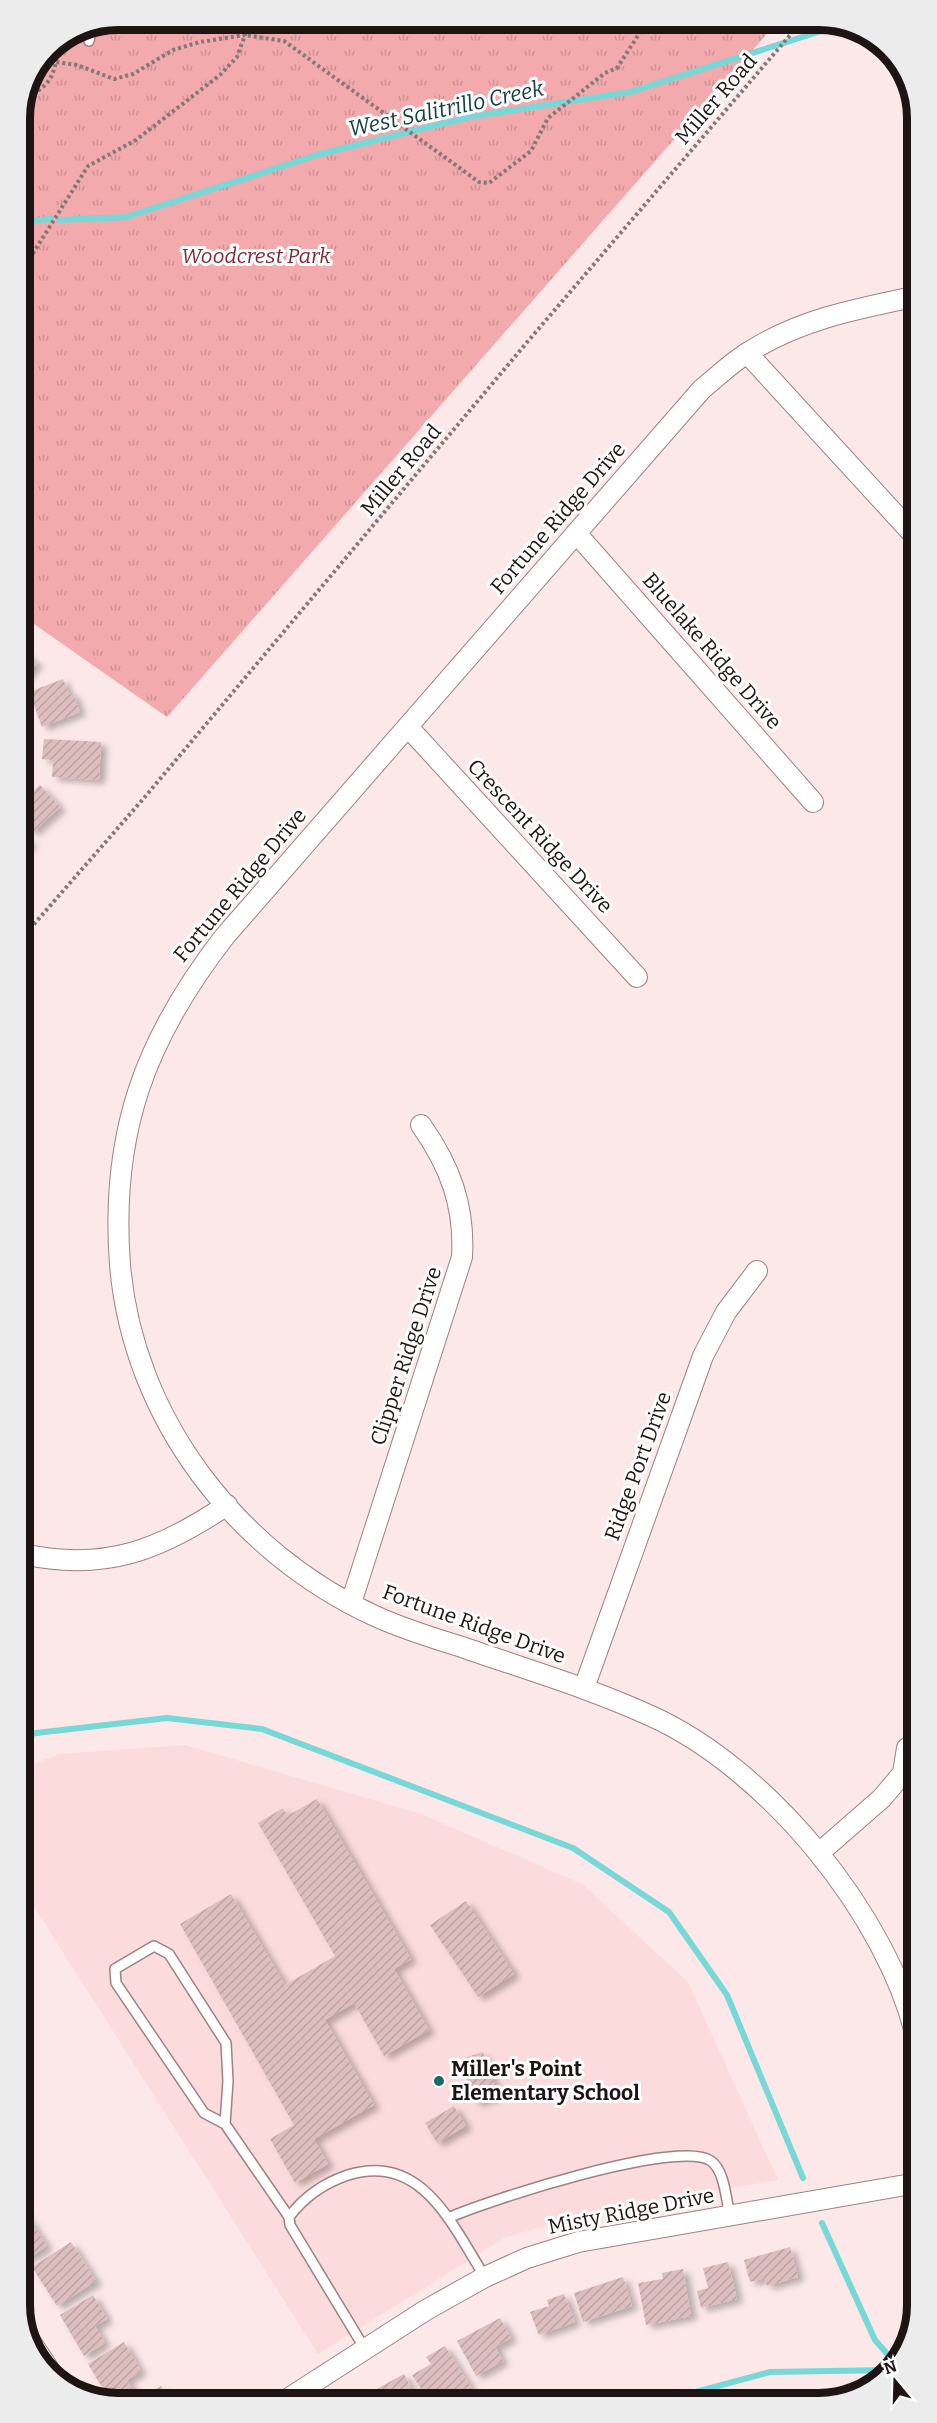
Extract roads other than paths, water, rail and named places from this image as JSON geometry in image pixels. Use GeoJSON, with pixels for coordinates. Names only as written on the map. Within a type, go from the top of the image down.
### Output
{"type":"FeatureCollection","features":[{"type":"Feature","properties":{"kind":"street","name":"Fortune Ridge Drive"},"geometry":{"type":"LineString","coordinates":[[907,298],[809,322],[747,353],[702,389],[225,936],[195,974],[170,1014],[137,1092],[126,1134],[120,1176],[118,1235],[122,1283],[131,1328],[145,1373],[163,1416],[187,1458],[246,1529],[282,1560],[373,1616],[584,1688],[654,1717],[714,1753],[770,1801],[819,1853],[848,1892],[893,1975],[907,2014]]}},
{"type":"Feature","properties":{"kind":"street"},"geometry":{"type":"LineString","coordinates":[[747,353],[907,527]]}},
{"type":"Feature","properties":{"kind":"street","name":"Bluelake Ridge Drive"},"geometry":{"type":"LineString","coordinates":[[576,533],[813,802]]}},
{"type":"Feature","properties":{"kind":"street","name":"Crescent Ridge Drive"},"geometry":{"type":"LineString","coordinates":[[408,727],[637,977]]}},
{"type":"Feature","properties":{"kind":"street","name":"Clipper Ridge Drive"},"geometry":{"type":"LineString","coordinates":[[351,1603],[462,1257],[462,1220],[454,1183],[438,1150],[421,1125]]}},
{"type":"Feature","properties":{"kind":"street","name":"Ridge Port Drive"},"geometry":{"type":"LineString","coordinates":[[584,1688],[703,1356],[726,1312],[757,1271]]}},
{"type":"Feature","properties":{"kind":"street"},"geometry":{"type":"LineString","coordinates":[[30,1555],[62,1561],[85,1561],[130,1555],[173,1539],[227,1505]]}},
{"type":"Feature","properties":{"kind":"street"},"geometry":{"type":"LineString","coordinates":[[819,1853],[882,1798],[903,1773],[907,1748]]}},
{"type":"Feature","properties":{"kind":"street","name":"Misty Ridge Drive"},"geometry":{"type":"LineString","coordinates":[[298,2393],[426,2310],[485,2277],[527,2258],[578,2242],[907,2185]]}},
{"type":"Feature","properties":{"kind":"lane"},"geometry":{"type":"LineString","coordinates":[[225,2124],[228,2081],[226,2043],[169,1954],[154,1946],[115,1969],[116,1983],[204,2112],[225,2124],[289,2217],[290,2225],[365,2349]]}},
{"type":"Feature","properties":{"kind":"lane"},"geometry":{"type":"LineString","coordinates":[[448,2218],[472,2208],[581,2174],[658,2158],[692,2155],[710,2160],[718,2168],[730,2216]]}},
{"type":"Feature","properties":{"kind":"lane"},"geometry":{"type":"LineString","coordinates":[[289,2217],[307,2196],[334,2180],[364,2170],[384,2170],[404,2175],[423,2187],[448,2218],[485,2277]]}},
{"type":"Feature","properties":{"kind":"waterway","name":"West Salitrillo Creek"},"geometry":{"type":"LineString","coordinates":[[59,220],[126,217],[320,154],[469,117],[630,92],[824,30]]}},
{"type":"Feature","properties":{"kind":"waterway","name":"West Salitrillo Creek"},"geometry":{"type":"LineString","coordinates":[[30,221],[51,219]]}},
{"type":"Feature","properties":{"kind":"waterway"},"geometry":{"type":"LineString","coordinates":[[30,1735],[167,1718],[262,1729],[573,1848],[669,1912],[727,1995],[803,2178]]}},
{"type":"Feature","properties":{"kind":"waterway"},"geometry":{"type":"LineString","coordinates":[[822,2223],[875,2340],[885,2351]]}},
{"type":"Feature","properties":{"kind":"waterway"},"geometry":{"type":"LineString","coordinates":[[692,2393],[770,2372],[865,2370]]}},
{"type":"Feature","properties":{"kind":"place","name":"Miller's Point Elementary School"},"geometry":{"type":"Point","coordinates":[439,2081]}},
{"type":"Feature","properties":{"kind":"park label","name":"Woodcrest Park"},"geometry":{"type":"Point","coordinates":[256,256]}}]}
